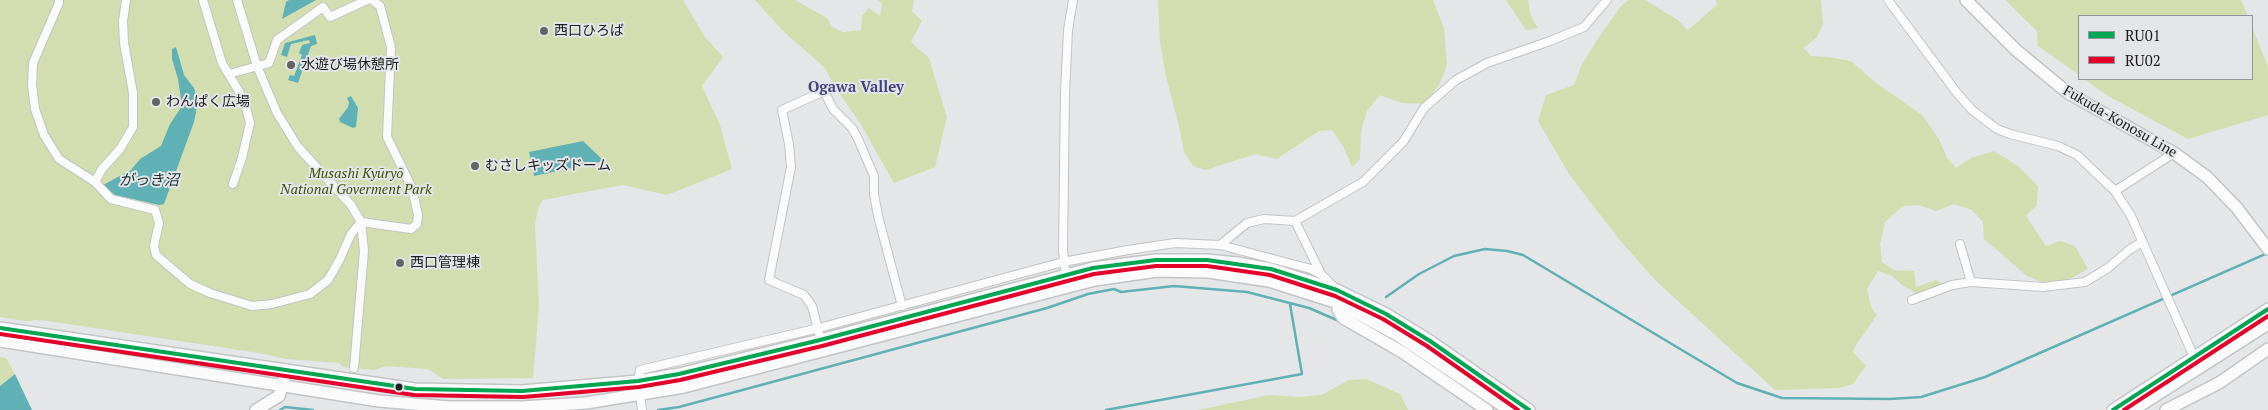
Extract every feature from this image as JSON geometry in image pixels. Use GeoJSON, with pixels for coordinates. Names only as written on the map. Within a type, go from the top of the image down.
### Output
{"type":"FeatureCollection","features":[{"type":"Feature","properties":{"kind":"main road","name":"Fukuda-Konosu Line"},"geometry":{"type":"LineString","coordinates":[[1966,0],[2016,50],[2062,89],[2174,153],[2208,177],[2237,208],[2268,249]]}},
{"type":"Feature","properties":{"kind":"main road"},"geometry":{"type":"LineString","coordinates":[[0,328],[415,389],[522,392],[638,381],[680,374],[820,334],[1064,274],[1126,263],[1156,260],[1207,260],[1237,263],[1271,270],[1337,290],[1352,304],[1509,410]]}},
{"type":"Feature","properties":{"kind":"main road"},"geometry":{"type":"LineString","coordinates":[[0,341],[414,405],[486,408],[586,404],[684,387],[1067,286],[1126,274],[1173,271],[1208,272],[1270,281],[1338,303],[1368,305],[1430,342],[1529,410]]}},
{"type":"Feature","properties":{"kind":"main road"},"geometry":{"type":"LineString","coordinates":[[1337,290],[1338,310],[1343,318],[1402,352],[1487,410]]}},
{"type":"Feature","properties":{"kind":"main road"},"geometry":{"type":"LineString","coordinates":[[2113,410],[2268,309]]}},
{"type":"Feature","properties":{"kind":"main road"},"geometry":{"type":"LineString","coordinates":[[2133,410],[2268,324]]}},
{"type":"Feature","properties":{"kind":"main road"},"geometry":{"type":"LineString","coordinates":[[2166,410],[2219,383],[2268,349]]}},
{"type":"Feature","properties":{"kind":"main road"},"geometry":{"type":"LineString","coordinates":[[256,410],[278,396],[283,386],[286,371]]}},
{"type":"Feature","properties":{"kind":"street"},"geometry":{"type":"LineString","coordinates":[[59,0],[33,63],[32,86],[35,109],[44,135],[59,159],[95,182],[111,199],[155,210],[159,223],[154,246],[156,255],[176,274],[190,284],[210,294],[252,306],[272,304],[310,294],[328,280],[351,234],[361,222]]}},
{"type":"Feature","properties":{"kind":"street"},"geometry":{"type":"LineString","coordinates":[[95,182],[102,169],[120,149],[133,127],[134,93],[124,43],[123,21],[126,0]]}},
{"type":"Feature","properties":{"kind":"street"},"geometry":{"type":"LineString","coordinates":[[203,0],[222,63],[244,100],[250,123],[242,158],[233,184]]}},
{"type":"Feature","properties":{"kind":"street"},"geometry":{"type":"LineString","coordinates":[[237,0],[257,66],[277,113],[298,148],[351,205],[361,222],[364,251],[354,368]]}},
{"type":"Feature","properties":{"kind":"street"},"geometry":{"type":"LineString","coordinates":[[229,74],[269,62],[276,40],[323,7],[330,17],[366,0]]}},
{"type":"Feature","properties":{"kind":"street"},"geometry":{"type":"LineString","coordinates":[[361,222],[404,230],[411,229],[417,224],[418,216],[412,188],[387,138],[391,47],[380,6],[372,0]]}},
{"type":"Feature","properties":{"kind":"street"},"geometry":{"type":"LineString","coordinates":[[1067,286],[1063,262],[1066,67],[1073,0]]}},
{"type":"Feature","properties":{"kind":"street"},"geometry":{"type":"LineString","coordinates":[[1220,244],[1247,223],[1264,219],[1295,221],[1363,182],[1403,142],[1424,108],[1456,80],[1488,63],[1584,27],[1606,0]]}},
{"type":"Feature","properties":{"kind":"street"},"geometry":{"type":"LineString","coordinates":[[1888,0],[1957,93],[1972,110],[1997,129],[2058,146],[2077,155],[2115,191],[2131,216],[2194,357]]}},
{"type":"Feature","properties":{"kind":"street"},"geometry":{"type":"LineString","coordinates":[[902,306],[878,216],[874,194],[874,176],[852,128],[833,109],[824,90],[782,110],[789,144],[791,168],[769,280],[804,295],[812,306],[820,334],[902,306],[1063,262],[1175,243],[1220,244],[1311,268],[1322,275],[1337,290]]}},
{"type":"Feature","properties":{"kind":"street"},"geometry":{"type":"LineString","coordinates":[[2115,191],[2174,153]]}},
{"type":"Feature","properties":{"kind":"street"},"geometry":{"type":"LineString","coordinates":[[1295,221],[1322,275]]}},
{"type":"Feature","properties":{"kind":"street"},"geometry":{"type":"LineString","coordinates":[[1912,300],[1952,285],[1971,282],[2043,287],[2085,282],[2108,268],[2129,250],[2142,242]]}},
{"type":"Feature","properties":{"kind":"street"},"geometry":{"type":"LineString","coordinates":[[1960,244],[1971,282]]}},
{"type":"Feature","properties":{"kind":"street"},"geometry":{"type":"LineString","coordinates":[[638,381],[642,410]]}},
{"type":"Feature","properties":{"kind":"green space","name":"Musashi Kyūryō National Goverment Park"},"geometry":{"type":"Polygon","coordinates":[[[0,0],[683,0],[705,37],[723,57],[702,86],[720,125],[732,169],[667,195],[622,185],[543,200],[539,206],[535,224],[539,306],[533,378],[443,379],[428,369],[386,366],[374,370],[342,367],[340,363],[286,359],[259,353],[41,320],[25,321],[0,317],[0,0]]]}},
{"type":"Feature","properties":{"kind":"green space"},"geometry":{"type":"Polygon","coordinates":[[[755,0],[795,0],[827,18],[832,27],[843,32],[861,30],[862,16],[869,8],[880,16],[882,4],[877,0],[914,0],[912,11],[922,21],[911,42],[929,58],[947,117],[935,167],[894,183],[860,123],[824,67],[783,31],[755,0]]]}},
{"type":"Feature","properties":{"kind":"green space"},"geometry":{"type":"Polygon","coordinates":[[[1158,0],[1433,0],[1444,28],[1447,65],[1439,85],[1424,104],[1402,103],[1380,95],[1367,111],[1361,131],[1360,159],[1352,167],[1343,146],[1332,130],[1319,131],[1277,159],[1256,154],[1205,170],[1193,166],[1184,152],[1160,42],[1158,0]]]}},
{"type":"Feature","properties":{"kind":"green space"},"geometry":{"type":"Polygon","coordinates":[[[1506,0],[1528,0],[1531,16],[1538,28],[1526,30],[1506,0]]]}},
{"type":"Feature","properties":{"kind":"green space"},"geometry":{"type":"Polygon","coordinates":[[[1629,0],[1645,0],[1678,20],[1688,30],[1718,4],[1715,0],[1821,0],[1823,24],[1817,37],[1804,48],[1811,56],[1851,61],[1875,82],[1922,115],[1939,139],[1947,158],[1956,168],[1971,158],[1994,151],[2018,166],[2038,186],[2037,205],[2026,216],[2046,246],[2060,241],[2075,246],[2088,269],[2071,278],[2049,285],[2027,276],[1984,239],[1983,222],[1972,210],[1954,204],[1936,211],[1919,205],[1903,206],[1885,222],[1880,244],[1882,262],[1894,270],[1914,271],[1916,287],[1936,280],[1948,287],[1934,298],[1921,296],[1902,285],[1892,276],[1878,271],[1867,289],[1871,307],[1877,315],[1853,352],[1866,366],[1853,384],[1839,388],[1775,390],[1655,280],[1618,238],[1569,174],[1538,121],[1546,95],[1574,85],[1582,64],[1599,37],[1621,6],[1629,0]]]}},
{"type":"Feature","properties":{"kind":"green space"},"geometry":{"type":"Polygon","coordinates":[[[2005,0],[2241,0],[2248,15],[2078,15],[2078,74],[2038,46],[2037,31],[2005,0]]]}},
{"type":"Feature","properties":{"kind":"green space"},"geometry":{"type":"Polygon","coordinates":[[[2253,30],[2268,67],[2268,115],[2188,139],[2108,96],[2085,80],[2253,80],[2253,30]]]}},
{"type":"Feature","properties":{"kind":"green space"},"geometry":{"type":"Polygon","coordinates":[[[0,357],[6,358],[15,374],[0,386],[0,357]]]}},
{"type":"Feature","properties":{"kind":"green space"},"geometry":{"type":"Polygon","coordinates":[[[1366,379],[1400,394],[1408,410],[1198,410],[1269,395],[1299,397],[1321,395],[1349,380],[1366,379]]]}},
{"type":"Feature","properties":{"kind":"water"},"geometry":{"type":"Polygon","coordinates":[[[289,0],[316,0],[282,19],[286,2],[289,0]]]}},
{"type":"Feature","properties":{"kind":"water"},"geometry":{"type":"Polygon","coordinates":[[[315,35],[317,44],[311,46],[298,83],[288,80],[290,75],[294,76],[302,55],[299,53],[302,45],[310,43],[309,40],[291,44],[287,57],[281,55],[285,43],[315,35]]]}},
{"type":"Feature","properties":{"kind":"water","name":"がっき沼"},"geometry":{"type":"Polygon","coordinates":[[[176,47],[184,75],[194,88],[198,102],[194,122],[164,204],[159,205],[115,195],[103,185],[131,170],[140,159],[161,146],[170,124],[182,106],[178,79],[172,59],[172,49],[176,47]]]}},
{"type":"Feature","properties":{"kind":"water"},"geometry":{"type":"Polygon","coordinates":[[[351,96],[358,108],[356,127],[353,128],[340,122],[339,119],[348,107],[349,102],[347,98],[351,96]]]}},
{"type":"Feature","properties":{"kind":"water"},"geometry":{"type":"Polygon","coordinates":[[[583,141],[604,161],[534,176],[529,152],[583,141]]]}},
{"type":"Feature","properties":{"kind":"water"},"geometry":{"type":"Polygon","coordinates":[[[15,374],[32,410],[0,410],[0,386],[15,374]]]}},
{"type":"Feature","properties":{"kind":"waterway"},"geometry":{"type":"LineString","coordinates":[[1386,297],[1419,274],[1454,256],[1485,249],[1507,251],[1523,255],[1737,383],[1782,398],[1890,399],[1921,397],[1985,377],[2268,253]]}},
{"type":"Feature","properties":{"kind":"waterway"},"geometry":{"type":"LineString","coordinates":[[658,410],[679,407],[1047,308],[1088,294],[1114,289],[1121,292],[1174,286],[1247,292],[1309,308],[1339,321]]}},
{"type":"Feature","properties":{"kind":"waterway"},"geometry":{"type":"LineString","coordinates":[[1106,410],[1302,374],[1290,304]]}},
{"type":"Feature","properties":{"kind":"waterway"},"geometry":{"type":"LineString","coordinates":[[280,410],[285,407],[313,410]]}},
{"type":"Feature","properties":{"kind":"transit line","name":"RU01"},"geometry":{"type":"LineString","coordinates":[[0,328],[415,389],[522,391],[638,381],[679,374],[820,340],[1093,268],[1156,260],[1207,260],[1271,269],[1337,290],[1386,314],[1430,341],[1529,410]]}},
{"type":"Feature","properties":{"kind":"transit line","name":"RU02"},"geometry":{"type":"LineString","coordinates":[[0,334],[414,395],[523,397],[639,387],[680,380],[822,346],[1094,274],[1156,266],[1207,266],[1270,275],[1335,296],[1383,319],[1427,346],[1518,410]]}},
{"type":"Feature","properties":{"kind":"transit line","name":"RU01"},"geometry":{"type":"LineString","coordinates":[[2113,410],[2268,309]]}},
{"type":"Feature","properties":{"kind":"transit line","name":"RU02"},"geometry":{"type":"LineString","coordinates":[[2124,410],[2268,316]]}},
{"type":"Feature","properties":{"kind":"place","name":"西口ひろば"},"geometry":{"type":"Point","coordinates":[544,31]}},
{"type":"Feature","properties":{"kind":"place","name":"水遊び場休憩所"},"geometry":{"type":"Point","coordinates":[291,65]}},
{"type":"Feature","properties":{"kind":"place","name":"わんぱく広場"},"geometry":{"type":"Point","coordinates":[156,102]}},
{"type":"Feature","properties":{"kind":"place","name":"むさしキッズドーム"},"geometry":{"type":"Point","coordinates":[475,166]}},
{"type":"Feature","properties":{"kind":"place","name":"西口管理棟"},"geometry":{"type":"Point","coordinates":[400,263]}},
{"type":"Feature","properties":{"kind":"district","name":"Ogawa Valley"},"geometry":{"type":"Point","coordinates":[856,88]}}]}
